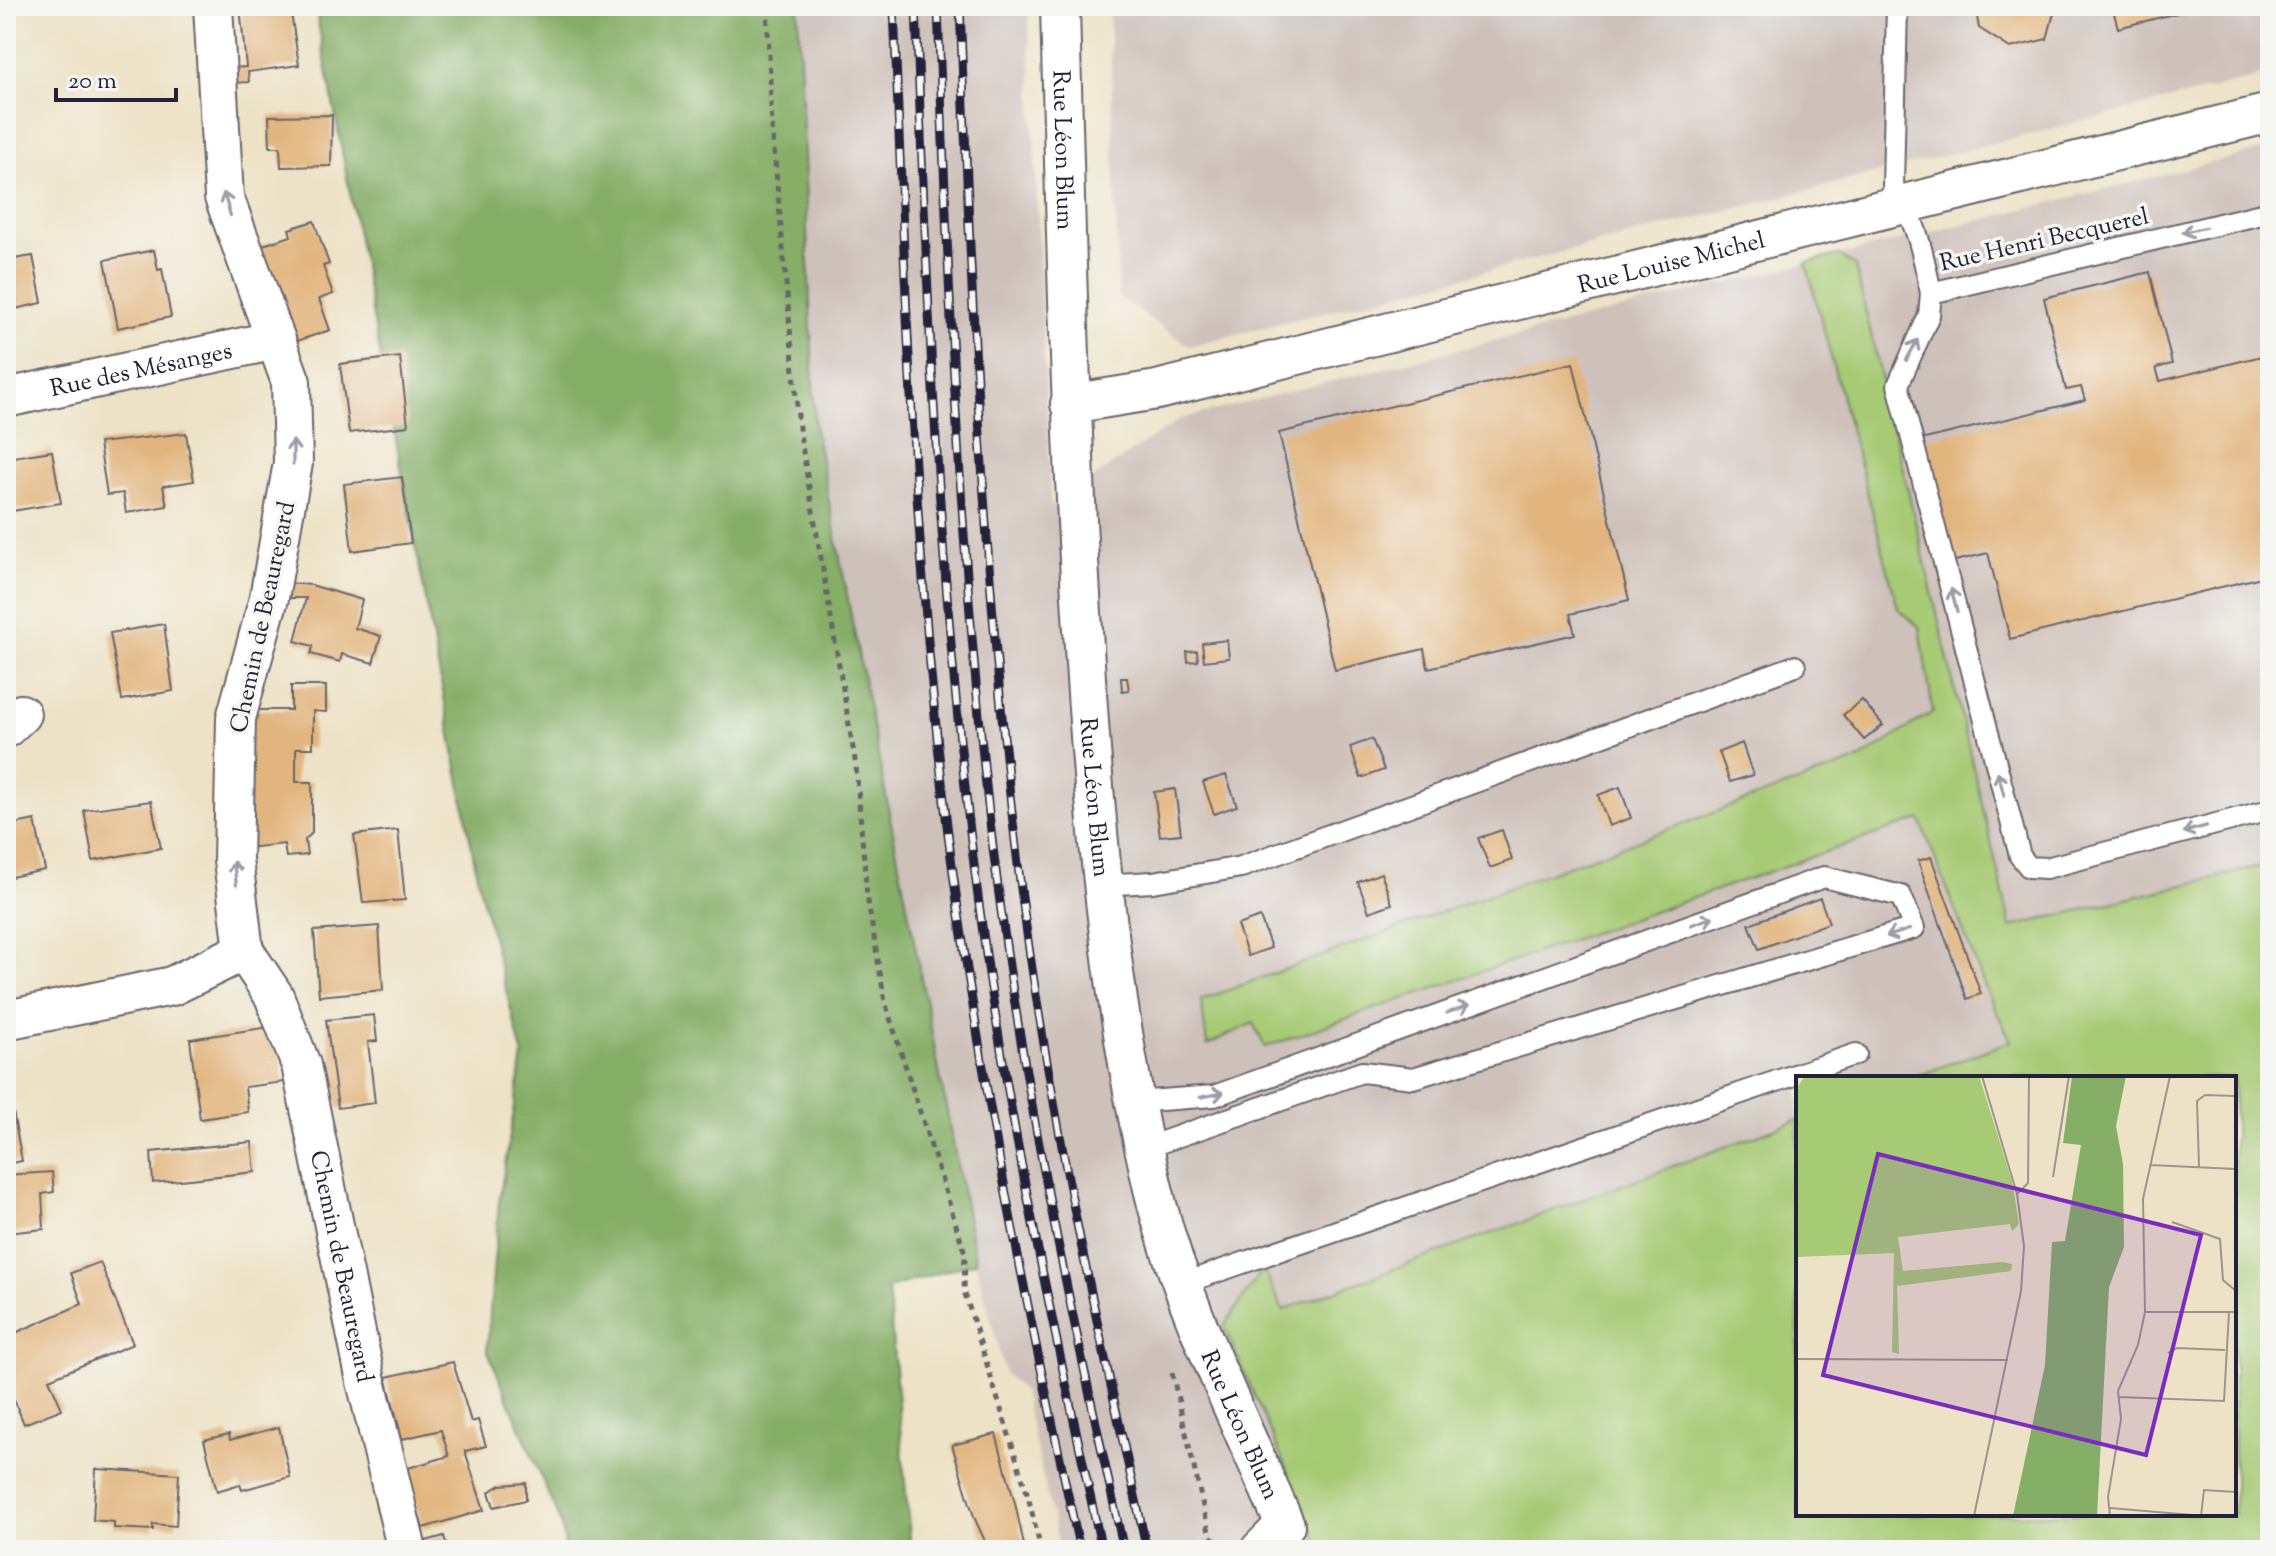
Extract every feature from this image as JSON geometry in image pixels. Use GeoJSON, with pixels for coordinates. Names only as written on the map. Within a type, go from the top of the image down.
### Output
{"type":"FeatureCollection","features":[{"type":"Feature","properties":{"kind":"street","name":"Chemin de Beauregard"},"geometry":{"type":"LineString","coordinates":[[213,6],[224,197],[291,382],[293,463],[269,598],[236,718],[233,860],[244,951],[274,996],[301,1065],[366,1381],[407,1550]]}},
{"type":"Feature","properties":{"kind":"street","name":"Rue Léon Blum"},"geometry":{"type":"LineString","coordinates":[[1060,6],[1070,404],[1100,885],[1119,1024],[1152,1187],[1199,1327],[1281,1542]]}},
{"type":"Feature","properties":{"kind":"street","name":"Rue Louise Michel"},"geometry":{"type":"LineString","coordinates":[[1070,404],[1157,390],[2270,113]]}},
{"type":"Feature","properties":{"kind":"street","name":"Rue des Mésanges"},"geometry":{"type":"LineString","coordinates":[[6,398],[276,340]]}},
{"type":"Feature","properties":{"kind":"street"},"geometry":{"type":"LineString","coordinates":[[6,1020],[172,986],[244,951]]}},
{"type":"Feature","properties":{"kind":"lane","name":"Rue Henri Becquerel"},"geometry":{"type":"LineString","coordinates":[[1897,6],[1893,187],[1907,205],[1919,235],[1931,293],[2270,212]]}},
{"type":"Feature","properties":{"kind":"lane"},"geometry":{"type":"LineString","coordinates":[[1931,293],[1929,315],[1902,369],[1898,385],[2020,856],[2029,867],[2046,868],[2270,810]]}},
{"type":"Feature","properties":{"kind":"lane"},"geometry":{"type":"LineString","coordinates":[[1100,885],[1153,882],[1241,867],[1795,666]]}},
{"type":"Feature","properties":{"kind":"lane"},"geometry":{"type":"LineString","coordinates":[[1135,1102],[1214,1096],[1824,877],[1901,896],[1914,928],[1413,1078],[1362,1072],[1145,1148]]}},
{"type":"Feature","properties":{"kind":"lane"},"geometry":{"type":"LineString","coordinates":[[1184,1283],[1856,1054]]}},
{"type":"Feature","properties":{"kind":"path"},"geometry":{"type":"LineString","coordinates":[[767,6],[772,127],[799,428],[856,766],[867,896],[885,1002],[965,1253],[964,1291],[1028,1496],[1041,1550]]}},
{"type":"Feature","properties":{"kind":"shaded area"},"geometry":{"type":"Polygon","coordinates":[[[798,6],[1028,6],[1051,506],[1180,419],[2270,148],[2270,1550],[1060,1550],[1023,1391],[1005,1374],[976,1262],[815,429],[798,6]]]}},
{"type":"Feature","properties":{"kind":"shaded area"},"geometry":{"type":"Polygon","coordinates":[[[1109,6],[2270,6],[2270,74],[1189,346],[1119,297],[1109,6]]]}},
{"type":"Feature","properties":{"kind":"green space"},"geometry":{"type":"Polygon","coordinates":[[[315,6],[798,6],[815,429],[976,1262],[888,1288],[911,1550],[566,1550],[561,1524],[487,1349],[499,1201],[523,1056],[479,886],[315,6]]]}},
{"type":"Feature","properties":{"kind":"green space"},"geometry":{"type":"Polygon","coordinates":[[[1838,255],[1855,266],[2011,927],[2270,864],[2270,1550],[1322,1550],[1224,1326],[1263,1269],[1283,1310],[1796,1121],[1796,1516],[2236,1516],[2236,1076],[1916,1076],[2011,1041],[1986,990],[1920,819],[1265,1047],[1253,1023],[1207,1045],[1201,1000],[1858,760],[1933,712],[1920,628],[1898,608],[1806,263],[1838,255]]]}},
{"type":"Feature","properties":{"kind":"building"},"geometry":{"type":"Polygon","coordinates":[[[240,6],[290,6],[299,65],[248,72],[249,82],[232,83],[231,68],[246,67],[240,6]]]}},
{"type":"Feature","properties":{"kind":"building"},"geometry":{"type":"Polygon","coordinates":[[[1975,6],[2076,7],[2054,13],[2047,39],[2010,48],[1979,28],[1975,6]]]}},
{"type":"Feature","properties":{"kind":"building"},"geometry":{"type":"Polygon","coordinates":[[[2112,6],[2201,6],[2201,7],[2118,28],[2112,6]]]}},
{"type":"Feature","properties":{"kind":"building"},"geometry":{"type":"Polygon","coordinates":[[[332,115],[331,166],[281,167],[280,147],[270,147],[269,116],[332,115]]]}},
{"type":"Feature","properties":{"kind":"building"},"geometry":{"type":"Polygon","coordinates":[[[314,221],[329,264],[323,266],[333,294],[319,299],[330,330],[294,342],[260,246],[291,236],[289,229],[314,221]]]}},
{"type":"Feature","properties":{"kind":"building"},"geometry":{"type":"Polygon","coordinates":[[[154,250],[158,270],[162,269],[171,317],[118,328],[105,260],[154,250]]]}},
{"type":"Feature","properties":{"kind":"building"},"geometry":{"type":"Polygon","coordinates":[[[14,255],[14,259],[33,256],[42,303],[6,311],[6,256],[14,255]]]}},
{"type":"Feature","properties":{"kind":"building"},"geometry":{"type":"Polygon","coordinates":[[[2150,272],[2172,364],[2156,368],[2160,381],[2270,354],[2270,575],[2010,639],[1988,553],[1951,562],[1921,440],[2085,400],[2081,387],[2066,390],[2044,298],[2150,272]]]}},
{"type":"Feature","properties":{"kind":"building"},"geometry":{"type":"Polygon","coordinates":[[[400,357],[408,426],[349,433],[340,364],[400,357]]]}},
{"type":"Feature","properties":{"kind":"building"},"geometry":{"type":"Polygon","coordinates":[[[1573,363],[1629,600],[1570,614],[1575,634],[1428,668],[1424,649],[1335,670],[1279,433],[1573,363]]]}},
{"type":"Feature","properties":{"kind":"building"},"geometry":{"type":"Polygon","coordinates":[[[186,433],[194,481],[163,486],[167,506],[126,513],[123,493],[107,495],[99,443],[186,433]]]}},
{"type":"Feature","properties":{"kind":"building"},"geometry":{"type":"Polygon","coordinates":[[[52,451],[61,503],[6,512],[6,458],[52,451]]]}},
{"type":"Feature","properties":{"kind":"building"},"geometry":{"type":"Polygon","coordinates":[[[402,477],[411,543],[352,551],[344,484],[402,477]]]}},
{"type":"Feature","properties":{"kind":"building"},"geometry":{"type":"Polygon","coordinates":[[[285,583],[311,585],[362,600],[355,628],[381,636],[373,663],[342,654],[340,662],[311,654],[313,646],[295,641],[306,598],[282,598],[285,583]]]}},
{"type":"Feature","properties":{"kind":"building"},"geometry":{"type":"Polygon","coordinates":[[[164,624],[173,691],[122,700],[110,633],[164,624]]]}},
{"type":"Feature","properties":{"kind":"building"},"geometry":{"type":"Polygon","coordinates":[[[1227,640],[1229,658],[1204,661],[1202,643],[1227,640]]]}},
{"type":"Feature","properties":{"kind":"building"},"geometry":{"type":"Polygon","coordinates":[[[1197,651],[1198,661],[1188,662],[1187,652],[1197,651]]]}},
{"type":"Feature","properties":{"kind":"building"},"geometry":{"type":"Polygon","coordinates":[[[1121,678],[1127,678],[1129,690],[1122,691],[1121,678]]]}},
{"type":"Feature","properties":{"kind":"building"},"geometry":{"type":"Polygon","coordinates":[[[291,686],[326,686],[326,712],[313,711],[313,748],[296,748],[296,782],[312,782],[312,833],[305,840],[307,855],[286,857],[284,844],[245,848],[249,710],[291,710],[291,686]]]}},
{"type":"Feature","properties":{"kind":"building"},"geometry":{"type":"Polygon","coordinates":[[[1862,700],[1883,725],[1864,740],[1843,715],[1862,700]]]}},
{"type":"Feature","properties":{"kind":"building"},"geometry":{"type":"Polygon","coordinates":[[[1372,739],[1384,770],[1361,778],[1350,747],[1372,739]]]}},
{"type":"Feature","properties":{"kind":"building"},"geometry":{"type":"Polygon","coordinates":[[[1742,743],[1753,775],[1730,782],[1719,752],[1742,743]]]}},
{"type":"Feature","properties":{"kind":"building"},"geometry":{"type":"Polygon","coordinates":[[[1226,775],[1237,806],[1214,814],[1203,782],[1226,775]]]}},
{"type":"Feature","properties":{"kind":"building"},"geometry":{"type":"Polygon","coordinates":[[[1620,787],[1631,818],[1609,826],[1598,795],[1620,787]]]}},
{"type":"Feature","properties":{"kind":"building"},"geometry":{"type":"Polygon","coordinates":[[[1175,789],[1181,834],[1160,836],[1154,792],[1175,789]]]}},
{"type":"Feature","properties":{"kind":"building"},"geometry":{"type":"Polygon","coordinates":[[[151,801],[161,848],[93,861],[84,810],[151,801]]]}},
{"type":"Feature","properties":{"kind":"building"},"geometry":{"type":"Polygon","coordinates":[[[35,820],[45,870],[6,878],[6,826],[35,820]]]}},
{"type":"Feature","properties":{"kind":"building"},"geometry":{"type":"Polygon","coordinates":[[[398,830],[405,900],[363,903],[354,835],[398,830]]]}},
{"type":"Feature","properties":{"kind":"building"},"geometry":{"type":"Polygon","coordinates":[[[1502,830],[1512,860],[1490,868],[1478,838],[1502,830]]]}},
{"type":"Feature","properties":{"kind":"building"},"geometry":{"type":"Polygon","coordinates":[[[1931,857],[1981,994],[1967,999],[1918,861],[1931,857]]]}},
{"type":"Feature","properties":{"kind":"building"},"geometry":{"type":"Polygon","coordinates":[[[1381,873],[1392,904],[1369,912],[1358,882],[1381,873]]]}},
{"type":"Feature","properties":{"kind":"building"},"geometry":{"type":"Polygon","coordinates":[[[1820,898],[1829,923],[1759,949],[1749,924],[1820,898]]]}},
{"type":"Feature","properties":{"kind":"building"},"geometry":{"type":"Polygon","coordinates":[[[1260,917],[1271,948],[1248,956],[1237,925],[1260,917]]]}},
{"type":"Feature","properties":{"kind":"building"},"geometry":{"type":"Polygon","coordinates":[[[379,926],[383,990],[319,996],[314,931],[379,926]]]}},
{"type":"Feature","properties":{"kind":"building"},"geometry":{"type":"Polygon","coordinates":[[[374,1015],[377,1041],[368,1042],[375,1103],[338,1108],[326,1020],[374,1015]]]}},
{"type":"Feature","properties":{"kind":"building"},"geometry":{"type":"Polygon","coordinates":[[[270,1027],[281,1056],[284,1082],[245,1087],[248,1112],[200,1119],[190,1039],[270,1027]]]}},
{"type":"Feature","properties":{"kind":"building"},"geometry":{"type":"Polygon","coordinates":[[[13,1112],[22,1161],[6,1164],[6,1113],[13,1112]]]}},
{"type":"Feature","properties":{"kind":"building"},"geometry":{"type":"Polygon","coordinates":[[[252,1142],[255,1172],[153,1183],[151,1152],[252,1142]]]}},
{"type":"Feature","properties":{"kind":"building"},"geometry":{"type":"Polygon","coordinates":[[[52,1172],[54,1192],[42,1194],[44,1229],[6,1233],[6,1175],[52,1172]]]}},
{"type":"Feature","properties":{"kind":"building"},"geometry":{"type":"Polygon","coordinates":[[[100,1262],[133,1344],[49,1379],[62,1409],[24,1424],[6,1380],[6,1337],[82,1304],[71,1273],[100,1262]]]}},
{"type":"Feature","properties":{"kind":"building"},"geometry":{"type":"Polygon","coordinates":[[[453,1362],[471,1422],[478,1420],[486,1446],[465,1451],[484,1510],[423,1528],[405,1469],[449,1456],[441,1430],[402,1439],[386,1377],[453,1362]]]}},
{"type":"Feature","properties":{"kind":"building"},"geometry":{"type":"Polygon","coordinates":[[[279,1427],[290,1477],[242,1490],[240,1484],[217,1491],[204,1440],[229,1434],[230,1440],[279,1427]]]}},
{"type":"Feature","properties":{"kind":"building"},"geometry":{"type":"Polygon","coordinates":[[[996,1434],[1025,1550],[989,1550],[974,1517],[952,1445],[996,1434]]]}},
{"type":"Feature","properties":{"kind":"building"},"geometry":{"type":"Polygon","coordinates":[[[96,1469],[179,1474],[176,1526],[153,1524],[153,1530],[114,1528],[114,1522],[93,1520],[96,1469]]]}},
{"type":"Feature","properties":{"kind":"building"},"geometry":{"type":"Polygon","coordinates":[[[526,1483],[526,1500],[494,1507],[489,1492],[501,1485],[526,1483]]]}},
{"type":"Feature","properties":{"kind":"building"},"geometry":{"type":"Polygon","coordinates":[[[444,1536],[448,1550],[429,1550],[426,1541],[444,1536]]]}},
{"type":"Feature","properties":{"kind":"railway"},"geometry":{"type":"LineString","coordinates":[[894,6],[913,436],[939,758],[978,1038],[1043,1380],[1080,1550]]}},
{"type":"Feature","properties":{"kind":"railway"},"geometry":{"type":"LineString","coordinates":[[916,6],[937,456],[954,680],[979,904],[1018,1147],[1102,1550]]}},
{"type":"Feature","properties":{"kind":"railway"},"geometry":{"type":"LineString","coordinates":[[938,6],[962,500],[977,697],[998,890],[1027,1080],[1124,1550]]}},
{"type":"Feature","properties":{"kind":"railway"},"geometry":{"type":"LineString","coordinates":[[960,6],[974,335],[988,554],[1020,881],[1060,1133],[1147,1550]]}}]}
